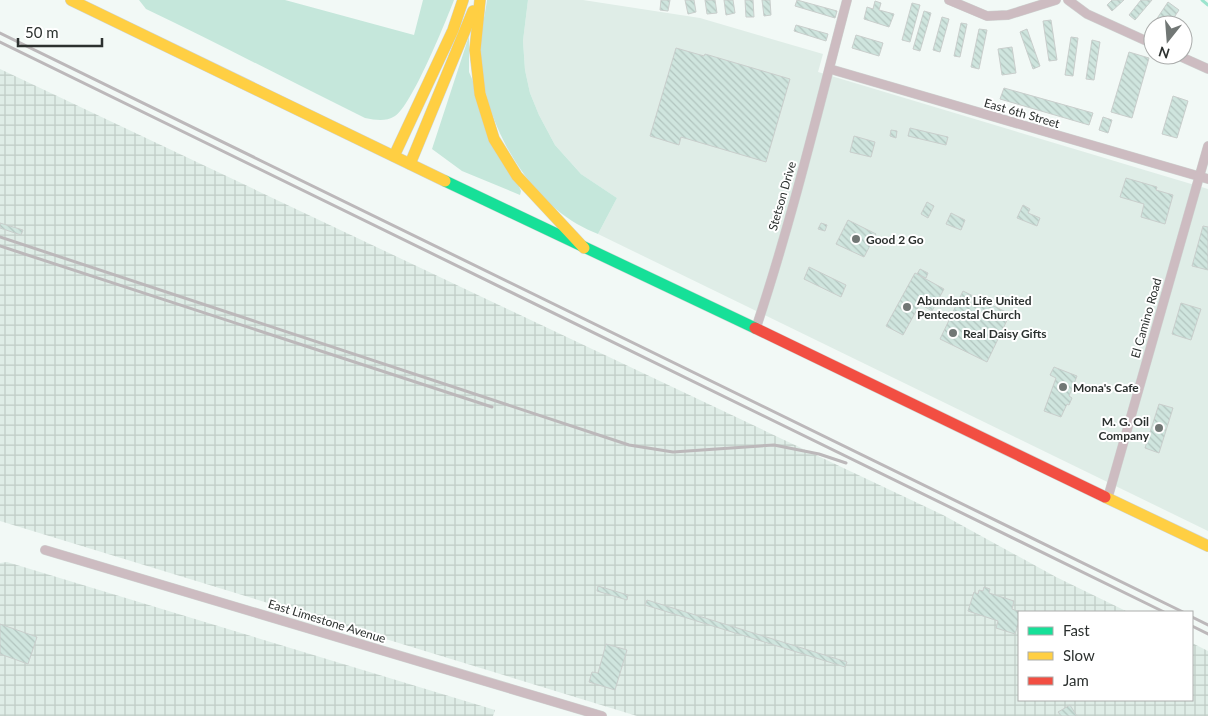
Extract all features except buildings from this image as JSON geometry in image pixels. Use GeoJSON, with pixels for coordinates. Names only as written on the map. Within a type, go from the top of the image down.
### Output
{"type":"FeatureCollection","features":[{"type":"Feature","properties":{"kind":"main road"},"geometry":{"type":"LineString","coordinates":[[71,0],[1208,546]]}},
{"type":"Feature","properties":{"kind":"main road"},"geometry":{"type":"LineString","coordinates":[[394,156],[453,30],[463,0]]}},
{"type":"Feature","properties":{"kind":"main road"},"geometry":{"type":"LineString","coordinates":[[410,164],[479,0]]}},
{"type":"Feature","properties":{"kind":"main road"},"geometry":{"type":"LineString","coordinates":[[479,0],[475,50],[480,94],[494,139],[517,176],[584,248]]}},
{"type":"Feature","properties":{"kind":"street","name":"Stetson Drive"},"geometry":{"type":"LineString","coordinates":[[756,328],[774,272],[830,70],[847,0]]}},
{"type":"Feature","properties":{"kind":"street"},"geometry":{"type":"LineString","coordinates":[[948,0],[987,16],[1008,16],[1056,0]]}},
{"type":"Feature","properties":{"kind":"street"},"geometry":{"type":"LineString","coordinates":[[1068,0],[1087,14],[1143,39]]}},
{"type":"Feature","properties":{"kind":"street"},"geometry":{"type":"LineString","coordinates":[[1193,62],[1208,69]]}},
{"type":"Feature","properties":{"kind":"street","name":"East 6th Street"},"geometry":{"type":"LineString","coordinates":[[830,70],[1204,177]]}},
{"type":"Feature","properties":{"kind":"street","name":"El Camino Road"},"geometry":{"type":"LineString","coordinates":[[1108,497],[1204,177],[1208,146]]}},
{"type":"Feature","properties":{"kind":"street","name":"East Limestone Avenue"},"geometry":{"type":"LineString","coordinates":[[45,550],[602,716]]}},
{"type":"Feature","properties":{"kind":"shaded area"},"geometry":{"type":"Polygon","coordinates":[[[528,0],[583,0],[700,18],[823,54],[818,72],[1208,189],[1208,531],[598,234],[617,198],[581,174],[555,145],[539,115],[530,93],[525,70],[523,41],[528,0]]]}},
{"type":"Feature","properties":{"kind":"shaded area"},"geometry":{"type":"Polygon","coordinates":[[[0,69],[943,515],[1056,577],[1126,611],[1018,611],[1018,701],[1193,701],[1193,644],[1208,651],[1208,716],[637,716],[0,521],[0,69]]]}},
{"type":"Feature","properties":{"kind":"shaded area"},"geometry":{"type":"Polygon","coordinates":[[[7,562],[495,710],[493,716],[0,716],[0,563],[7,562]]]}},
{"type":"Feature","properties":{"kind":"green space"},"geometry":{"type":"Polygon","coordinates":[[[139,0],[285,0],[414,35],[423,0],[454,0],[428,62],[410,97],[395,116],[380,120],[365,118],[146,9],[139,0]]]}},
{"type":"Feature","properties":{"kind":"green space"},"geometry":{"type":"Polygon","coordinates":[[[487,0],[528,0],[523,41],[525,70],[530,93],[539,115],[555,145],[581,174],[617,198],[598,234],[577,224],[557,210],[538,192],[522,171],[496,124],[487,99],[480,49],[487,0]]]}},
{"type":"Feature","properties":{"kind":"green space"},"geometry":{"type":"Polygon","coordinates":[[[469,36],[469,72],[521,191],[520,195],[462,171],[432,149],[469,36]]]}},
{"type":"Feature","properties":{"kind":"waterway"},"geometry":{"type":"LineString","coordinates":[[1202,0],[1208,5]]}},
{"type":"Feature","properties":{"kind":"railway"},"geometry":{"type":"LineString","coordinates":[[0,33],[1181,611]]}},
{"type":"Feature","properties":{"kind":"railway"},"geometry":{"type":"LineString","coordinates":[[0,42],[1162,611]]}},
{"type":"Feature","properties":{"kind":"railway"},"geometry":{"type":"LineString","coordinates":[[0,237],[629,445],[673,452],[774,445],[819,454],[846,463]]}},
{"type":"Feature","properties":{"kind":"railway"},"geometry":{"type":"LineString","coordinates":[[0,246],[492,407]]}},
{"type":"Feature","properties":{"kind":"railway"},"geometry":{"type":"LineString","coordinates":[[1193,618],[1208,625]]}},
{"type":"Feature","properties":{"kind":"railway"},"geometry":{"type":"LineString","coordinates":[[1193,626],[1208,634]]}},
{"type":"Feature","properties":{"kind":"traffic: fast"},"geometry":{"type":"LineString","coordinates":[[445,181],[755,328]]}},
{"type":"Feature","properties":{"kind":"traffic: slow"},"geometry":{"type":"LineString","coordinates":[[71,0],[445,181]]}},
{"type":"Feature","properties":{"kind":"traffic: slow"},"geometry":{"type":"LineString","coordinates":[[394,156],[453,30],[463,0]]}},
{"type":"Feature","properties":{"kind":"traffic: slow"},"geometry":{"type":"LineString","coordinates":[[480,0],[475,50],[480,94],[494,139],[517,176],[584,248]]}},
{"type":"Feature","properties":{"kind":"traffic: slow"},"geometry":{"type":"LineString","coordinates":[[410,164],[473,11]]}},
{"type":"Feature","properties":{"kind":"traffic: slow"},"geometry":{"type":"LineString","coordinates":[[1105,497],[1208,546]]}},
{"type":"Feature","properties":{"kind":"traffic: jam"},"geometry":{"type":"LineString","coordinates":[[755,328],[1105,497]]}},
{"type":"Feature","properties":{"kind":"place","name":"Good 2 Go"},"geometry":{"type":"Point","coordinates":[856,239]}},
{"type":"Feature","properties":{"kind":"place","name":"Abundant Life United Pentecostal Church"},"geometry":{"type":"Point","coordinates":[907,307]}},
{"type":"Feature","properties":{"kind":"place","name":"Real Daisy Gifts"},"geometry":{"type":"Point","coordinates":[953,333]}},
{"type":"Feature","properties":{"kind":"place","name":"Mona's Cafe"},"geometry":{"type":"Point","coordinates":[1063,387]}},
{"type":"Feature","properties":{"kind":"place","name":"M. G. Oil Company"},"geometry":{"type":"Point","coordinates":[1159,428]}}]}
